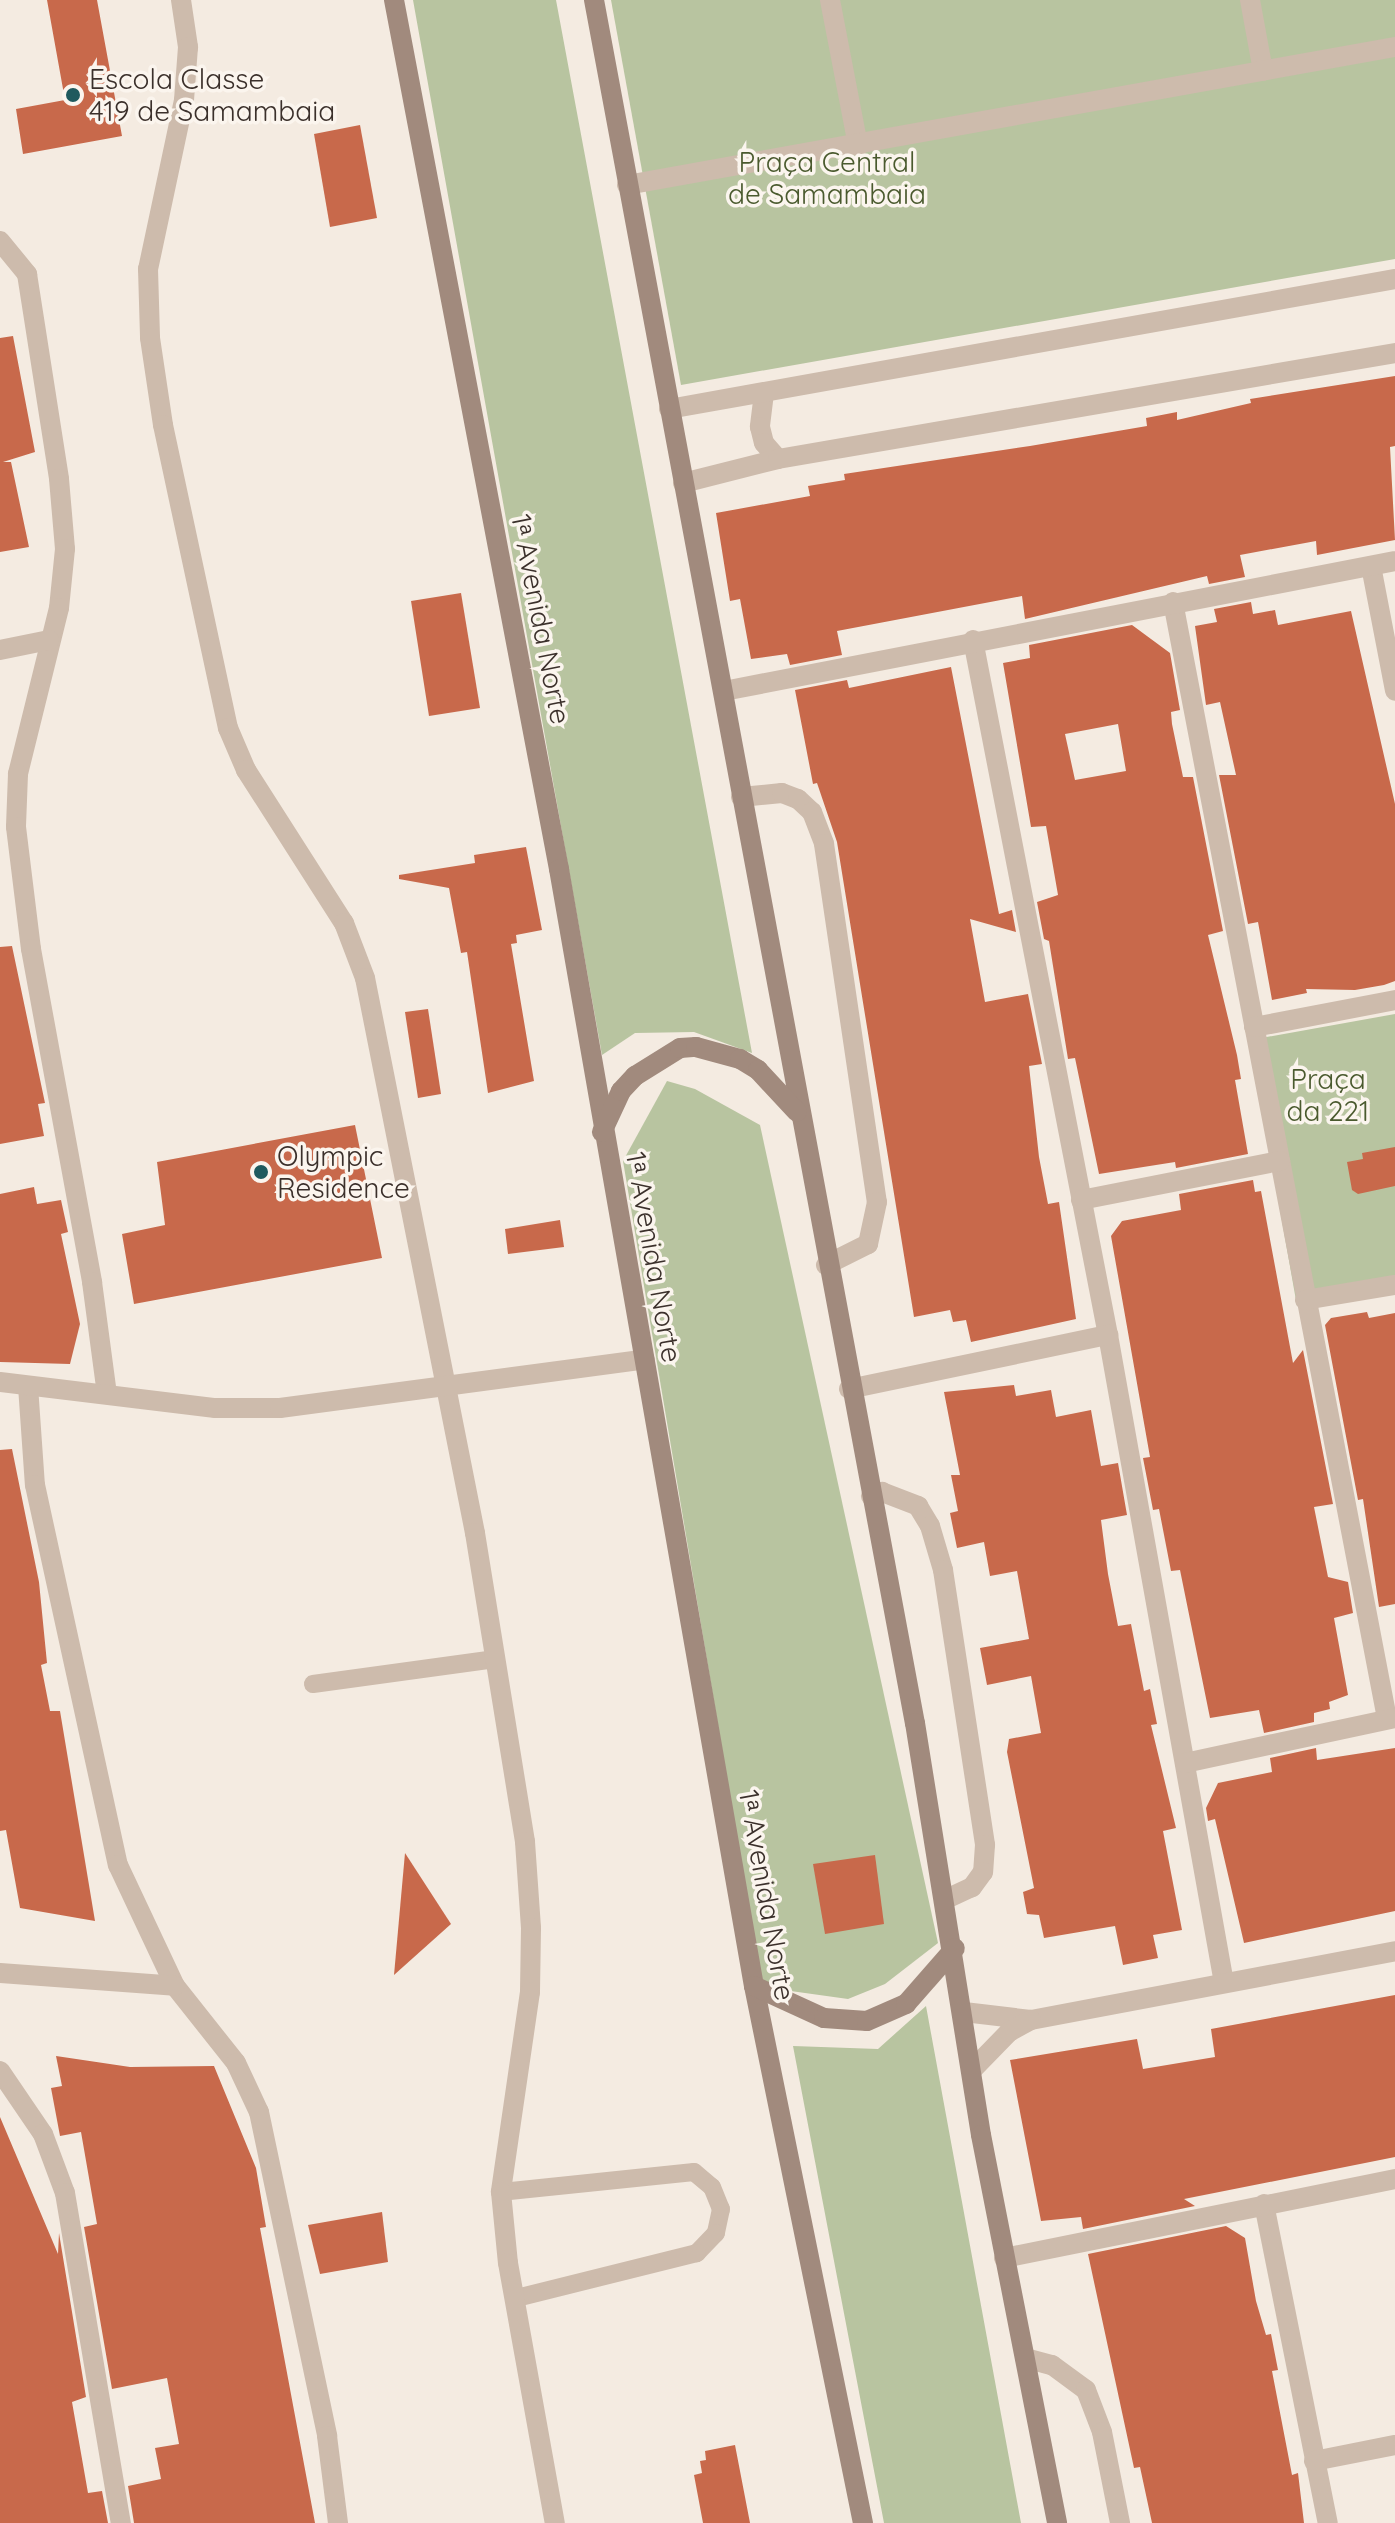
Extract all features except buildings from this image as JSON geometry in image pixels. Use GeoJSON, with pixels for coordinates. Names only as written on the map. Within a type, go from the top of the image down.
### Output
{"type":"FeatureCollection","features":[{"type":"Feature","properties":{"kind":"main road","name":"1ᵃ Avenida Norte"},"geometry":{"type":"LineString","coordinates":[[394,0],[518,646],[754,1986],[863,2523]]}},
{"type":"Feature","properties":{"kind":"main road"},"geometry":{"type":"LineString","coordinates":[[594,0],[724,691],[797,1112],[955,1948],[1004,2258],[1057,2523]]}},
{"type":"Feature","properties":{"kind":"main road"},"geometry":{"type":"LineString","coordinates":[[602,1132],[621,1091],[635,1076],[680,1048],[709,1049],[740,1059],[758,1070],[797,1112]]}},
{"type":"Feature","properties":{"kind":"main road"},"geometry":{"type":"LineString","coordinates":[[754,1986],[824,2018],[867,2021],[906,2004],[955,1948]]}},
{"type":"Feature","properties":{"kind":"street"},"geometry":{"type":"LineString","coordinates":[[181,0],[188,47],[184,100],[148,269],[150,338],[163,425],[228,728],[246,770],[344,923],[365,978],[448,1389],[525,1842],[531,1928],[530,1992],[501,2192],[555,2523]]}},
{"type":"Feature","properties":{"kind":"street"},"geometry":{"type":"LineString","coordinates":[[830,0],[858,146]]}},
{"type":"Feature","properties":{"kind":"street"},"geometry":{"type":"LineString","coordinates":[[1250,0],[1263,71]]}},
{"type":"Feature","properties":{"kind":"street"},"geometry":{"type":"LineString","coordinates":[[627,185],[858,146],[1395,47]]}},
{"type":"Feature","properties":{"kind":"street"},"geometry":{"type":"LineString","coordinates":[[0,241],[27,274],[59,479],[65,578],[18,774],[16,827],[31,949],[92,1282],[107,1394]]}},
{"type":"Feature","properties":{"kind":"street"},"geometry":{"type":"LineString","coordinates":[[669,409],[1395,279]]}},
{"type":"Feature","properties":{"kind":"street"},"geometry":{"type":"LineString","coordinates":[[683,483],[778,459],[1395,353]]}},
{"type":"Feature","properties":{"kind":"street"},"geometry":{"type":"LineString","coordinates":[[764,393],[760,427],[764,443],[778,459]]}},
{"type":"Feature","properties":{"kind":"street"},"geometry":{"type":"LineString","coordinates":[[724,691],[973,640],[1395,561]]}},
{"type":"Feature","properties":{"kind":"street"},"geometry":{"type":"LineString","coordinates":[[1371,566],[1395,691]]}},
{"type":"Feature","properties":{"kind":"street"},"geometry":{"type":"LineString","coordinates":[[1173,602],[1305,1300],[1391,1718],[1185,1763]]}},
{"type":"Feature","properties":{"kind":"street"},"geometry":{"type":"LineString","coordinates":[[0,650],[49,640]]}},
{"type":"Feature","properties":{"kind":"street"},"geometry":{"type":"LineString","coordinates":[[973,640],[1108,1335],[1224,1983]]}},
{"type":"Feature","properties":{"kind":"street"},"geometry":{"type":"LineString","coordinates":[[741,797],[782,793],[798,799],[812,812],[824,844],[877,1202],[868,1244],[826,1265]]}},
{"type":"Feature","properties":{"kind":"street"},"geometry":{"type":"LineString","coordinates":[[1254,1027],[1395,1000]]}},
{"type":"Feature","properties":{"kind":"street"},"geometry":{"type":"LineString","coordinates":[[1081,1200],[1280,1161]]}},
{"type":"Feature","properties":{"kind":"street"},"geometry":{"type":"LineString","coordinates":[[1305,1300],[1395,1285]]}},
{"type":"Feature","properties":{"kind":"street"},"geometry":{"type":"LineString","coordinates":[[849,1389],[1108,1335]]}},
{"type":"Feature","properties":{"kind":"street"},"geometry":{"type":"LineString","coordinates":[[0,1382],[215,1408],[280,1408],[448,1389],[645,1359]]}},
{"type":"Feature","properties":{"kind":"street"},"geometry":{"type":"LineString","coordinates":[[28,1386],[35,1485],[118,1865],[175,1986],[236,2063],[259,2112],[327,2436],[338,2523]]}},
{"type":"Feature","properties":{"kind":"street"},"geometry":{"type":"LineString","coordinates":[[871,1496],[882,1492],[918,1506],[930,1526],[943,1570],[985,1845],[983,1872],[972,1887],[946,1899]]}},
{"type":"Feature","properties":{"kind":"street"},"geometry":{"type":"LineString","coordinates":[[964,2012],[1031,2020],[1395,1951]]}},
{"type":"Feature","properties":{"kind":"street"},"geometry":{"type":"LineString","coordinates":[[0,1973],[175,1986]]}},
{"type":"Feature","properties":{"kind":"street"},"geometry":{"type":"LineString","coordinates":[[973,2069],[1009,2032],[1031,2020]]}},
{"type":"Feature","properties":{"kind":"street"},"geometry":{"type":"LineString","coordinates":[[0,2071],[43,2134],[65,2193],[121,2523]]}},
{"type":"Feature","properties":{"kind":"street"},"geometry":{"type":"LineString","coordinates":[[1004,2258],[1395,2179]]}},
{"type":"Feature","properties":{"kind":"street"},"geometry":{"type":"LineString","coordinates":[[1264,2204],[1328,2523]]}},
{"type":"Feature","properties":{"kind":"street"},"geometry":{"type":"LineString","coordinates":[[1025,2358],[1052,2365],[1086,2390],[1102,2432],[1120,2523]]}},
{"type":"Feature","properties":{"kind":"street"},"geometry":{"type":"LineString","coordinates":[[1314,2461],[1395,2445]]}},
{"type":"Feature","properties":{"kind":"lane"},"geometry":{"type":"LineString","coordinates":[[313,1684],[495,1659]]}},
{"type":"Feature","properties":{"kind":"lane"},"geometry":{"type":"LineString","coordinates":[[501,2192],[694,2172],[712,2187],[721,2209],[716,2233],[697,2253],[516,2298]]}},
{"type":"Feature","properties":{"kind":"green space"},"geometry":{"type":"Polygon","coordinates":[[[413,0],[556,0],[752,1053],[694,1032],[635,1033],[602,1055],[413,0]]]}},
{"type":"Feature","properties":{"kind":"green space","name":"Praça Central de Samambaia"},"geometry":{"type":"Polygon","coordinates":[[[611,0],[1395,0],[1395,259],[681,385],[611,0]]]}},
{"type":"Feature","properties":{"kind":"green space","name":"Praça da 221"},"geometry":{"type":"Polygon","coordinates":[[[1395,1014],[1395,1289],[1297,1306],[1250,1040],[1395,1014]]]}},
{"type":"Feature","properties":{"kind":"green space"},"geometry":{"type":"Polygon","coordinates":[[[667,1081],[695,1089],[760,1125],[938,1943],[885,1984],[848,1999],[762,1987],[623,1161],[667,1081]]]}},
{"type":"Feature","properties":{"kind":"green space"},"geometry":{"type":"Polygon","coordinates":[[[926,2006],[1021,2523],[884,2523],[793,2046],[878,2049],[926,2006]]]}},
{"type":"Feature","properties":{"kind":"place","name":"Escola Classe 419 de Samambaia"},"geometry":{"type":"Point","coordinates":[73,95]}},
{"type":"Feature","properties":{"kind":"place","name":"Olympic Residence"},"geometry":{"type":"Point","coordinates":[261,1172]}}]}
